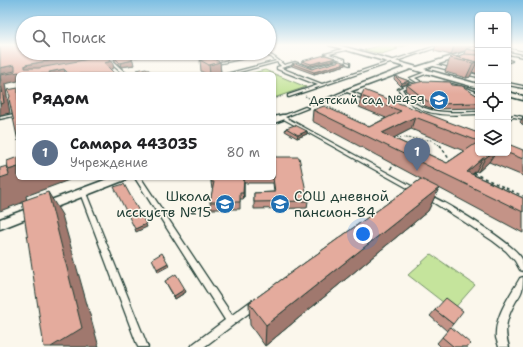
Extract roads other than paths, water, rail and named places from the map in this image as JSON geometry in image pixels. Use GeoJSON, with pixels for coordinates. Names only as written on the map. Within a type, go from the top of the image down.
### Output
{"type":"FeatureCollection","features":[{"type":"Feature","properties":{"kind":"street"},"geometry":{"type":"LineString","coordinates":[[94,63],[104,61]]}},
{"type":"Feature","properties":{"kind":"street"},"geometry":{"type":"LineString","coordinates":[[389,61],[475,85]]}},
{"type":"Feature","properties":{"kind":"street"},"geometry":{"type":"LineString","coordinates":[[418,69],[441,61]]}},
{"type":"Feature","properties":{"kind":"street"},"geometry":{"type":"LineString","coordinates":[[347,91],[411,67]]}},
{"type":"Feature","properties":{"kind":"street"},"geometry":{"type":"LineString","coordinates":[[511,95],[523,98]]}},
{"type":"Feature","properties":{"kind":"street"},"geometry":{"type":"LineString","coordinates":[[0,224],[116,180]]}},
{"type":"Feature","properties":{"kind":"lane"},"geometry":{"type":"LineString","coordinates":[[111,61],[123,72]]}},
{"type":"Feature","properties":{"kind":"lane"},"geometry":{"type":"LineString","coordinates":[[217,63],[224,61]]}},
{"type":"Feature","properties":{"kind":"lane"},"geometry":{"type":"LineString","coordinates":[[236,72],[277,61]]}},
{"type":"Feature","properties":{"kind":"lane"},"geometry":{"type":"LineString","coordinates":[[278,61],[284,66]]}},
{"type":"Feature","properties":{"kind":"lane"},"geometry":{"type":"LineString","coordinates":[[321,85],[278,68],[295,63],[311,69],[338,61]]}},
{"type":"Feature","properties":{"kind":"lane"},"geometry":{"type":"LineString","coordinates":[[340,61],[349,64]]}},
{"type":"Feature","properties":{"kind":"lane"},"geometry":{"type":"LineString","coordinates":[[288,95],[392,62]]}},
{"type":"Feature","properties":{"kind":"lane"},"geometry":{"type":"LineString","coordinates":[[432,64],[475,75]]}},
{"type":"Feature","properties":{"kind":"lane"},"geometry":{"type":"LineString","coordinates":[[419,82],[412,78],[429,72]]}},
{"type":"Feature","properties":{"kind":"lane"},"geometry":{"type":"LineString","coordinates":[[425,82],[419,82],[400,89],[409,100],[422,110],[431,112],[475,113]]}},
{"type":"Feature","properties":{"kind":"lane"},"geometry":{"type":"LineString","coordinates":[[442,83],[475,93]]}},
{"type":"Feature","properties":{"kind":"lane"},"geometry":{"type":"LineString","coordinates":[[511,85],[523,88]]}},
{"type":"Feature","properties":{"kind":"lane"},"geometry":{"type":"LineString","coordinates":[[326,100],[347,91],[375,102]]}},
{"type":"Feature","properties":{"kind":"lane"},"geometry":{"type":"LineString","coordinates":[[278,119],[306,108]]}},
{"type":"Feature","properties":{"kind":"lane"},"geometry":{"type":"LineString","coordinates":[[0,118],[16,114]]}},
{"type":"Feature","properties":{"kind":"lane"},"geometry":{"type":"LineString","coordinates":[[511,114],[523,118]]}},
{"type":"Feature","properties":{"kind":"lane"},"geometry":{"type":"LineString","coordinates":[[278,119],[406,189],[458,214],[507,248],[522,263],[523,268]]}},
{"type":"Feature","properties":{"kind":"lane"},"geometry":{"type":"LineString","coordinates":[[139,180],[231,322]]}},
{"type":"Feature","properties":{"kind":"lane"},"geometry":{"type":"LineString","coordinates":[[83,193],[143,347]]}},
{"type":"Feature","properties":{"kind":"lane"},"geometry":{"type":"LineString","coordinates":[[504,347],[501,341],[502,319],[523,280]]}},
{"type":"Feature","properties":{"kind":"lane"},"geometry":{"type":"LineString","coordinates":[[196,347],[231,322],[262,297]]}},
{"type":"Feature","properties":{"kind":"place","name":"Детский сад №459"},"geometry":{"type":"Point","coordinates":[439,100]}},
{"type":"Feature","properties":{"kind":"place","name":"Самара 443035"},"geometry":{"type":"Point","coordinates":[417,171]}},
{"type":"Feature","properties":{"kind":"place","name":"Школа исскуств №15"},"geometry":{"type":"Point","coordinates":[225,204]}},
{"type":"Feature","properties":{"kind":"place","name":"СОШ дневной пансион-84"},"geometry":{"type":"Point","coordinates":[280,204]}}]}
